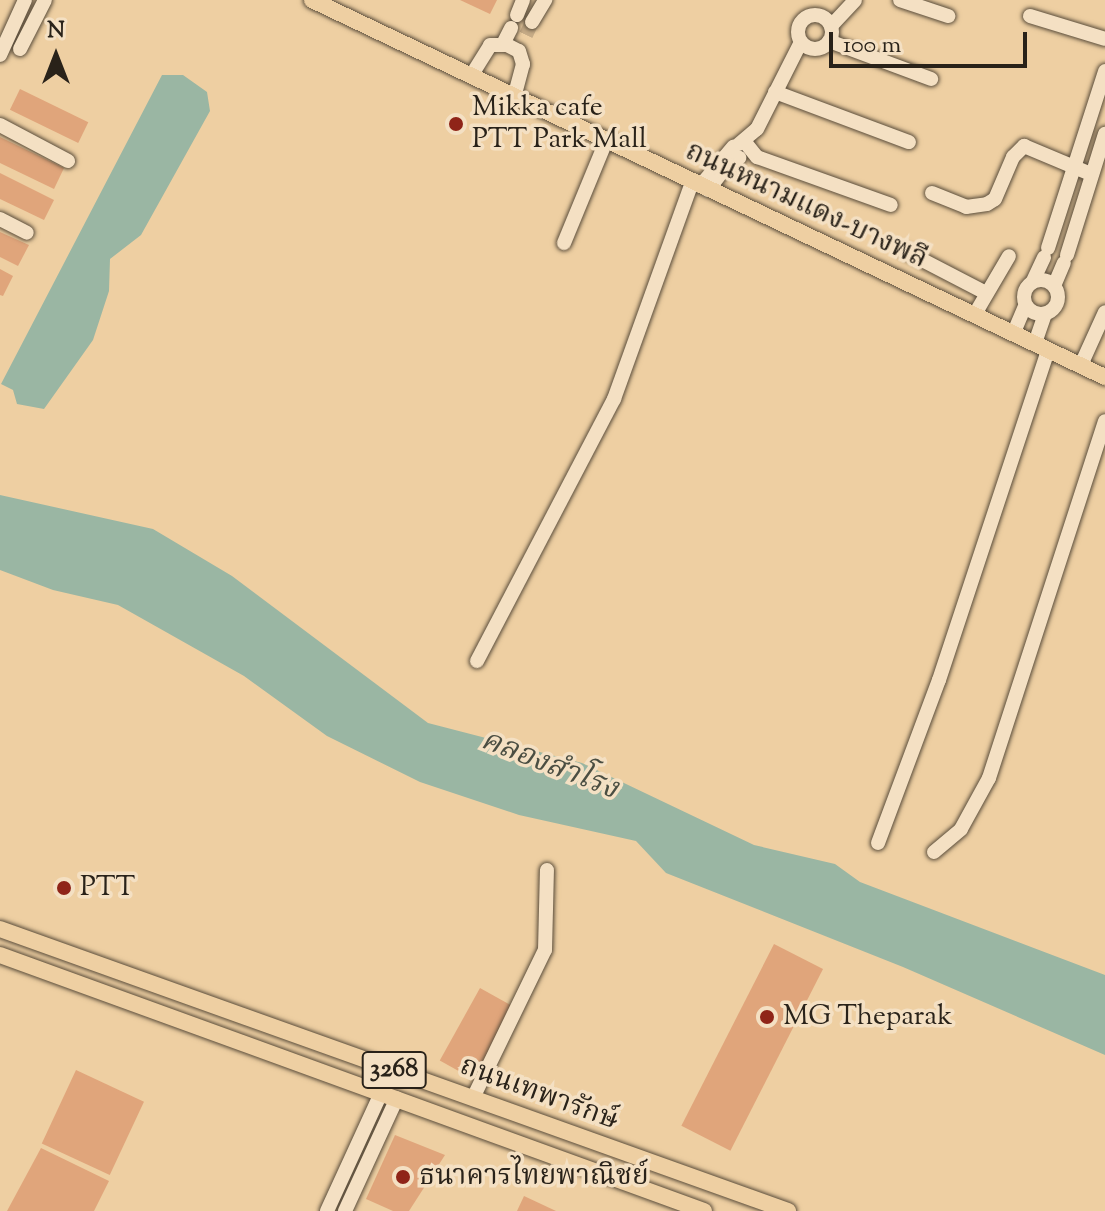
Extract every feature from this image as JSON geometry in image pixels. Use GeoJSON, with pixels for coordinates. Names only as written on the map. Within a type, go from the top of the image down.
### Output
{"type":"FeatureCollection","features":[{"type":"Feature","properties":{"kind":"main road","name":"ถนนหนามแดง-บางพลี"},"geometry":{"type":"LineString","coordinates":[[312,0],[1105,377]]}},
{"type":"Feature","properties":{"kind":"main road","name":"ถนนเทพารักษ์"},"geometry":{"type":"LineString","coordinates":[[0,929],[788,1211]]}},
{"type":"Feature","properties":{"kind":"main road","name":"ถนนเทพารักษ์"},"geometry":{"type":"LineString","coordinates":[[0,955],[692,1209]]}},
{"type":"Feature","properties":{"kind":"street"},"geometry":{"type":"LineString","coordinates":[[20,49],[45,0]]}},
{"type":"Feature","properties":{"kind":"street"},"geometry":{"type":"LineString","coordinates":[[503,44],[523,0]]}},
{"type":"Feature","properties":{"kind":"street"},"geometry":{"type":"LineString","coordinates":[[829,41],[831,26],[855,0]]}},
{"type":"Feature","properties":{"kind":"street"},"geometry":{"type":"LineString","coordinates":[[900,0],[948,16]]}},
{"type":"Feature","properties":{"kind":"street"},"geometry":{"type":"LineString","coordinates":[[0,55],[21,1]]}},
{"type":"Feature","properties":{"kind":"street"},"geometry":{"type":"LineString","coordinates":[[514,97],[523,74],[519,51],[540,2]]}},
{"type":"Feature","properties":{"kind":"street"},"geometry":{"type":"LineString","coordinates":[[477,661],[614,399],[700,186],[742,150],[757,129],[801,42],[799,27],[810,16],[831,26]]}},
{"type":"Feature","properties":{"kind":"street"},"geometry":{"type":"LineString","coordinates":[[1030,16],[1105,39]]}},
{"type":"Feature","properties":{"kind":"street"},"geometry":{"type":"LineString","coordinates":[[801,42],[815,49],[829,41]]}},
{"type":"Feature","properties":{"kind":"street"},"geometry":{"type":"LineString","coordinates":[[829,41],[931,79]]}},
{"type":"Feature","properties":{"kind":"street"},"geometry":{"type":"LineString","coordinates":[[471,76],[485,50],[503,44],[519,51]]}},
{"type":"Feature","properties":{"kind":"street"},"geometry":{"type":"LineString","coordinates":[[1014,332],[1025,306],[1025,289],[1033,281],[1046,252],[1105,71]]}},
{"type":"Feature","properties":{"kind":"street"},"geometry":{"type":"LineString","coordinates":[[775,92],[909,142]]}},
{"type":"Feature","properties":{"kind":"street"},"geometry":{"type":"LineString","coordinates":[[0,125],[68,161]]}},
{"type":"Feature","properties":{"kind":"street"},"geometry":{"type":"LineString","coordinates":[[878,843],[939,680],[1042,346],[1045,314],[1057,303],[1054,286],[1105,134]]}},
{"type":"Feature","properties":{"kind":"street"},"geometry":{"type":"LineString","coordinates":[[564,243],[606,141]]}},
{"type":"Feature","properties":{"kind":"street"},"geometry":{"type":"LineString","coordinates":[[932,193],[966,207],[987,204],[995,199],[1013,157],[1024,146],[1091,174]]}},
{"type":"Feature","properties":{"kind":"street"},"geometry":{"type":"LineString","coordinates":[[742,150],[891,205]]}},
{"type":"Feature","properties":{"kind":"street"},"geometry":{"type":"LineString","coordinates":[[0,219],[27,233]]}},
{"type":"Feature","properties":{"kind":"street"},"geometry":{"type":"LineString","coordinates":[[905,251],[984,292]]}},
{"type":"Feature","properties":{"kind":"street"},"geometry":{"type":"LineString","coordinates":[[975,314],[984,292],[1009,256]]}},
{"type":"Feature","properties":{"kind":"street"},"geometry":{"type":"LineString","coordinates":[[1033,281],[1054,286]]}},
{"type":"Feature","properties":{"kind":"street"},"geometry":{"type":"LineString","coordinates":[[1025,306],[1045,314]]}},
{"type":"Feature","properties":{"kind":"street"},"geometry":{"type":"LineString","coordinates":[[1081,365],[1105,312]]}},
{"type":"Feature","properties":{"kind":"street"},"geometry":{"type":"LineString","coordinates":[[934,852],[961,829],[989,778],[1105,421]]}},
{"type":"Feature","properties":{"kind":"street"},"geometry":{"type":"LineString","coordinates":[[473,1098],[545,950],[547,870]]}},
{"type":"Feature","properties":{"kind":"street"},"geometry":{"type":"LineString","coordinates":[[327,1211],[389,1096]]}},
{"type":"Feature","properties":{"kind":"street"},"geometry":{"type":"LineString","coordinates":[[345,1211],[389,1096]]}},
{"type":"Feature","properties":{"kind":"water"},"geometry":{"type":"Polygon","coordinates":[[[162,75],[183,75],[207,92],[210,111],[141,235],[110,259],[109,291],[93,340],[44,409],[17,404],[13,390],[1,384],[162,75]]]}},
{"type":"Feature","properties":{"kind":"water","name":"คลองสำโรง"},"geometry":{"type":"Polygon","coordinates":[[[0,495],[153,529],[232,576],[428,723],[582,763],[754,845],[835,864],[860,882],[1105,975],[1105,1055],[903,967],[666,873],[636,841],[519,815],[420,782],[327,736],[244,676],[118,605],[53,590],[0,570],[0,495]]]}},
{"type":"Feature","properties":{"kind":"building"},"geometry":{"type":"Polygon","coordinates":[[[460,0],[497,0],[490,14],[460,0]]]}},
{"type":"Feature","properties":{"kind":"building"},"geometry":{"type":"Polygon","coordinates":[[[20,89],[88,122],[78,143],[10,110],[20,89]]]}},
{"type":"Feature","properties":{"kind":"building"},"geometry":{"type":"Polygon","coordinates":[[[0,137],[64,168],[54,189],[0,163],[0,137]]]}},
{"type":"Feature","properties":{"kind":"building"},"geometry":{"type":"Polygon","coordinates":[[[0,173],[54,200],[44,220],[0,199],[0,173]]]}},
{"type":"Feature","properties":{"kind":"building"},"geometry":{"type":"Polygon","coordinates":[[[0,232],[29,245],[18,266],[0,257],[0,232]]]}},
{"type":"Feature","properties":{"kind":"building"},"geometry":{"type":"Polygon","coordinates":[[[0,269],[13,276],[3,296],[0,295],[0,269]]]}},
{"type":"Feature","properties":{"kind":"building","name":"MG Theparak"},"geometry":{"type":"Polygon","coordinates":[[[774,944],[823,969],[730,1151],[681,1126],[774,944]]]}},
{"type":"Feature","properties":{"kind":"building"},"geometry":{"type":"Polygon","coordinates":[[[480,988],[513,1006],[473,1079],[440,1061],[480,988]]]}},
{"type":"Feature","properties":{"kind":"building"},"geometry":{"type":"Polygon","coordinates":[[[76,1070],[144,1102],[110,1175],[42,1143],[76,1070]]]}},
{"type":"Feature","properties":{"kind":"building","name":"ธนาคารไทยพาณิชย์"},"geometry":{"type":"Polygon","coordinates":[[[395,1135],[445,1155],[409,1211],[393,1211],[366,1199],[395,1135]]]}},
{"type":"Feature","properties":{"kind":"building"},"geometry":{"type":"Polygon","coordinates":[[[41,1148],[109,1181],[94,1211],[7,1211],[41,1148]]]}},
{"type":"Feature","properties":{"kind":"building"},"geometry":{"type":"Polygon","coordinates":[[[524,1196],[556,1211],[517,1211],[524,1196]]]}},
{"type":"Feature","properties":{"kind":"tunnel"},"geometry":{"type":"LineString","coordinates":[[526,35],[532,22]]}},
{"type":"Feature","properties":{"kind":"place","name":"Mikka cafe PTT Park Mall"},"geometry":{"type":"Point","coordinates":[456,124]}},
{"type":"Feature","properties":{"kind":"place","name":"PTT"},"geometry":{"type":"Point","coordinates":[64,888]}},
{"type":"Feature","properties":{"kind":"place","name":"MG Theparak"},"geometry":{"type":"Point","coordinates":[767,1017]}},
{"type":"Feature","properties":{"kind":"place","name":"ธนาคารไทยพาณิชย์"},"geometry":{"type":"Point","coordinates":[403,1177]}}]}
